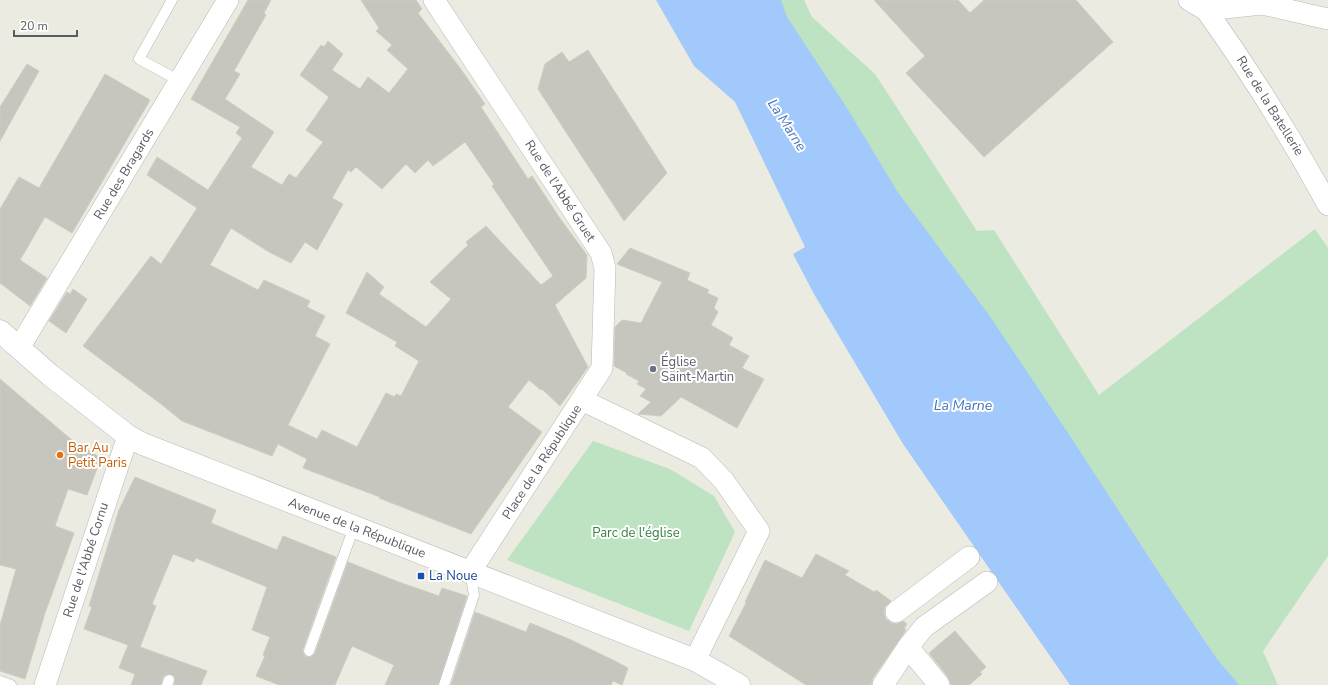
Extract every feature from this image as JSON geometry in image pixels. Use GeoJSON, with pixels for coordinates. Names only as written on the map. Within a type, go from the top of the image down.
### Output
{"type":"FeatureCollection","features":[{"type":"Feature","properties":{"kind":"main road","name":"Avenue de la République"},"geometry":{"type":"LineString","coordinates":[[0,331],[50,376],[128,436],[170,455],[695,660],[739,685]]}},
{"type":"Feature","properties":{"kind":"street","name":"Rue des Bragards"},"geometry":{"type":"LineString","coordinates":[[19,348],[228,0]]}},
{"type":"Feature","properties":{"kind":"street","name":"Rue de l'Abbé Gruet"},"geometry":{"type":"LineString","coordinates":[[434,0],[600,253],[605,268],[602,368],[582,400]]}},
{"type":"Feature","properties":{"kind":"street"},"geometry":{"type":"LineString","coordinates":[[1202,3],[1262,4],[1328,19]]}},
{"type":"Feature","properties":{"kind":"street","name":"Rue de la Batellerie"},"geometry":{"type":"LineString","coordinates":[[1202,3],[1243,62],[1304,160],[1328,205]]}},
{"type":"Feature","properties":{"kind":"street","name":"Place de la République"},"geometry":{"type":"LineString","coordinates":[[470,572],[582,400],[702,458],[724,481],[759,531],[695,660]]}},
{"type":"Feature","properties":{"kind":"street","name":"Rue de l'Abbé Cornu"},"geometry":{"type":"LineString","coordinates":[[45,685],[128,436]]}},
{"type":"Feature","properties":{"kind":"street"},"geometry":{"type":"LineString","coordinates":[[896,612],[969,557]]}},
{"type":"Feature","properties":{"kind":"street"},"geometry":{"type":"LineString","coordinates":[[883,685],[908,647],[924,627],[987,582]]}},
{"type":"Feature","properties":{"kind":"street"},"geometry":{"type":"LineString","coordinates":[[908,647],[940,685]]}},
{"type":"Feature","properties":{"kind":"lane"},"geometry":{"type":"LineString","coordinates":[[172,0],[139,59],[180,81]]}},
{"type":"Feature","properties":{"kind":"lane"},"geometry":{"type":"LineString","coordinates":[[309,651],[354,527]]}},
{"type":"Feature","properties":{"kind":"lane"},"geometry":{"type":"LineString","coordinates":[[444,685],[474,595],[470,572]]}},
{"type":"Feature","properties":{"kind":"lane"},"geometry":{"type":"LineString","coordinates":[[0,680],[11,685]]}},
{"type":"Feature","properties":{"kind":"green space"},"geometry":{"type":"Polygon","coordinates":[[[751,0],[804,0],[812,17],[875,74],[977,231],[994,230],[1099,395],[1315,229],[1328,248],[1328,556],[1263,651],[1278,685],[1175,685],[751,0]]]}},
{"type":"Feature","properties":{"kind":"green space","name":"Parc de l'église"},"geometry":{"type":"Polygon","coordinates":[[[593,441],[670,469],[714,496],[735,532],[689,631],[507,560],[593,441]]]}},
{"type":"Feature","properties":{"kind":"water","name":"La Marne"},"geometry":{"type":"Polygon","coordinates":[[[656,0],[781,0],[787,17],[847,108],[897,191],[989,315],[1217,659],[1239,685],[1070,685],[903,444],[814,294],[793,254],[805,247],[735,102],[694,66],[656,0]]]}},
{"type":"Feature","properties":{"kind":"building"},"geometry":{"type":"Polygon","coordinates":[[[248,0],[271,0],[264,13],[266,15],[234,71],[240,74],[225,99],[274,132],[251,167],[282,185],[289,174],[296,178],[323,142],[306,130],[329,97],[300,75],[321,45],[324,47],[328,41],[343,54],[332,70],[360,89],[368,77],[389,93],[408,69],[387,50],[392,45],[376,31],[379,28],[361,0],[416,0],[422,9],[418,13],[460,68],[485,104],[481,107],[528,179],[532,176],[561,220],[587,255],[586,278],[555,305],[588,367],[560,406],[542,389],[541,390],[529,380],[508,407],[542,432],[471,534],[303,468],[307,459],[278,444],[272,456],[182,421],[83,346],[151,256],[161,264],[197,208],[147,175],[157,157],[208,190],[242,138],[236,133],[240,127],[191,99],[248,0]],[[465,142],[433,166],[428,160],[415,173],[406,164],[382,189],[356,167],[351,172],[348,170],[332,198],[343,204],[317,250],[305,242],[291,263],[269,252],[231,228],[210,265],[258,290],[264,280],[310,301],[307,307],[325,316],[315,336],[330,344],[288,425],[317,439],[322,430],[357,447],[386,393],[395,397],[396,394],[401,396],[419,361],[395,346],[397,342],[346,313],[367,272],[384,287],[379,294],[426,327],[451,299],[430,282],[468,245],[466,242],[486,226],[541,285],[553,276],[492,186],[494,184],[465,142]]]}},
{"type":"Feature","properties":{"kind":"building"},"geometry":{"type":"Polygon","coordinates":[[[874,0],[958,0],[970,13],[984,0],[1076,0],[1113,42],[984,157],[906,73],[925,56],[874,0]]]}},
{"type":"Feature","properties":{"kind":"building"},"geometry":{"type":"Polygon","coordinates":[[[588,50],[667,173],[624,221],[538,89],[545,64],[562,52],[569,62],[588,50]]]}},
{"type":"Feature","properties":{"kind":"building"},"geometry":{"type":"Polygon","coordinates":[[[27,64],[39,71],[0,141],[0,107],[27,64]]]}},
{"type":"Feature","properties":{"kind":"building"},"geometry":{"type":"Polygon","coordinates":[[[105,74],[150,100],[72,233],[45,217],[20,260],[47,278],[30,306],[0,283],[0,209],[19,177],[39,188],[105,74]]]}},
{"type":"Feature","properties":{"kind":"building"},"geometry":{"type":"Polygon","coordinates":[[[630,248],[690,273],[687,280],[709,290],[707,293],[718,298],[714,308],[718,312],[711,325],[733,338],[729,345],[749,356],[742,368],[764,379],[737,428],[681,397],[661,416],[638,414],[651,402],[640,396],[646,389],[637,384],[639,381],[614,366],[615,327],[622,320],[641,323],[662,282],[617,264],[630,248]]]}},
{"type":"Feature","properties":{"kind":"building"},"geometry":{"type":"Polygon","coordinates":[[[73,289],[87,299],[66,333],[49,321],[67,292],[70,294],[73,289]]]}},
{"type":"Feature","properties":{"kind":"building"},"geometry":{"type":"Polygon","coordinates":[[[0,379],[73,441],[101,458],[87,495],[68,489],[55,526],[74,533],[45,613],[25,679],[0,671],[0,625],[16,569],[0,565],[0,379]]]}},
{"type":"Feature","properties":{"kind":"building"},"geometry":{"type":"Polygon","coordinates":[[[135,477],[216,510],[211,523],[277,550],[283,536],[336,557],[303,649],[303,653],[306,657],[311,657],[315,653],[348,562],[439,596],[442,588],[467,596],[438,685],[385,685],[394,665],[352,646],[335,685],[279,685],[256,676],[265,656],[263,655],[270,637],[252,630],[267,587],[196,558],[194,562],[173,554],[152,604],[156,606],[140,647],[207,671],[201,685],[174,685],[174,676],[168,674],[163,677],[161,685],[131,685],[135,674],[119,668],[128,645],[84,629],[92,607],[89,606],[119,510],[135,477]]]}},
{"type":"Feature","properties":{"kind":"building"},"geometry":{"type":"Polygon","coordinates":[[[816,554],[849,571],[845,575],[874,592],[876,590],[891,601],[885,607],[884,613],[886,619],[891,623],[897,624],[903,621],[907,624],[904,628],[906,630],[873,678],[871,685],[806,685],[729,636],[746,603],[745,602],[765,560],[802,578],[816,554]]]}},
{"type":"Feature","properties":{"kind":"building"},"geometry":{"type":"Polygon","coordinates":[[[475,612],[526,632],[530,623],[569,639],[615,661],[628,668],[622,685],[613,681],[611,685],[451,685],[475,612]]]}},
{"type":"Feature","properties":{"kind":"building"},"geometry":{"type":"Polygon","coordinates":[[[955,631],[986,667],[980,672],[982,674],[969,685],[951,685],[948,677],[929,653],[955,631]]]}},
{"type":"Feature","properties":{"kind":"place","name":"Église Saint-Martin"},"geometry":{"type":"Point","coordinates":[653,369]}},
{"type":"Feature","properties":{"kind":"place","name":"Bar Au Petit Paris"},"geometry":{"type":"Point","coordinates":[60,455]}},
{"type":"Feature","properties":{"kind":"place","name":"La Noue"},"geometry":{"type":"Point","coordinates":[421,576]}}]}
